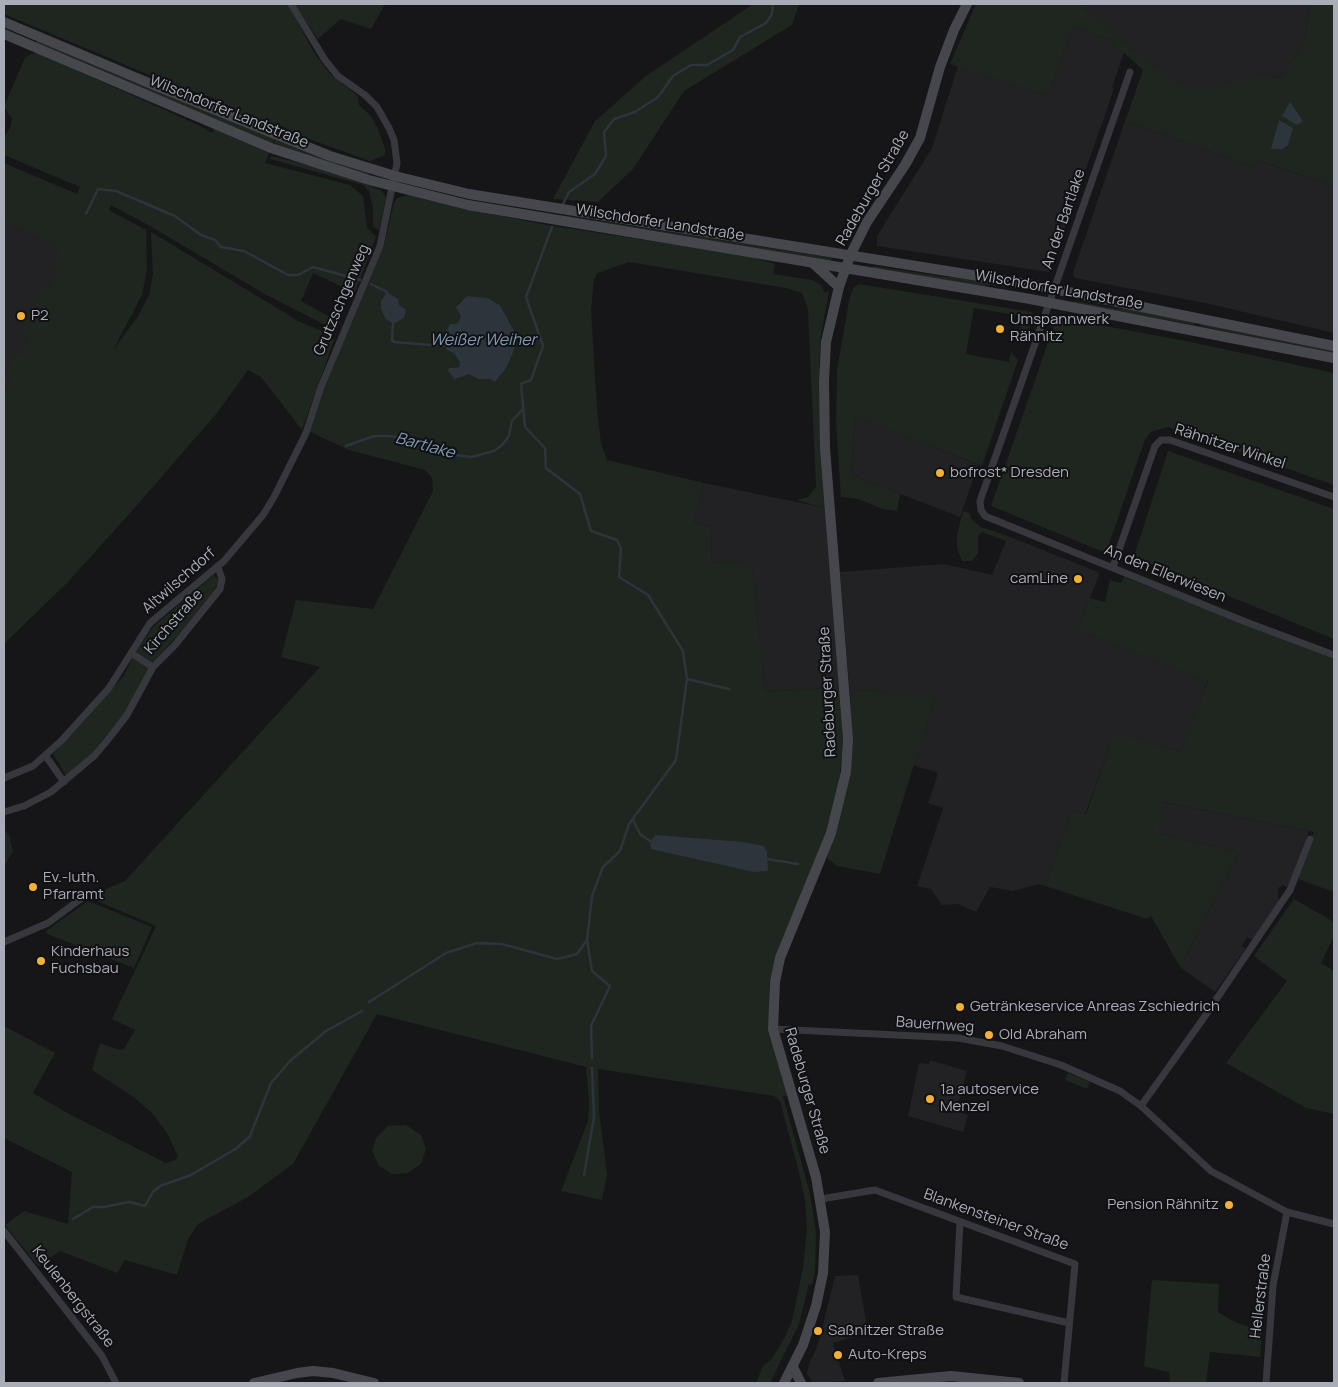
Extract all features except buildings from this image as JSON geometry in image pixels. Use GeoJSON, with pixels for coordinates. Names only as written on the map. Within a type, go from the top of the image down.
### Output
{"type":"FeatureCollection","features":[{"type":"Feature","properties":{"kind":"main road","name":"Radeburger Straße"},"geometry":{"type":"LineString","coordinates":[[784,1383],[808,1332],[821,1287],[825,1232],[821,1199],[773,1029],[775,982],[780,958],[831,833],[846,772],[848,739],[825,448],[824,393],[826,342],[839,288],[850,256],[867,222],[905,165],[920,138],[944,58],[954,30],[967,4]]}},
{"type":"Feature","properties":{"kind":"main road","name":"Wilschdorfer Landstraße"},"geometry":{"type":"LineString","coordinates":[[4,22],[156,86],[394,181],[555,210],[1054,289],[1334,346]]}},
{"type":"Feature","properties":{"kind":"main road","name":"Wilschdorfer Landstraße"},"geometry":{"type":"LineString","coordinates":[[4,34],[271,148],[394,181],[468,205],[541,219],[1049,302],[1334,358]]}},
{"type":"Feature","properties":{"kind":"main road"},"geometry":{"type":"LineString","coordinates":[[813,263],[839,288]]}},
{"type":"Feature","properties":{"kind":"main road"},"geometry":{"type":"LineString","coordinates":[[793,1366],[801,1383]]}},
{"type":"Feature","properties":{"kind":"main road"},"geometry":{"type":"LineString","coordinates":[[254,1383],[313,1371],[333,1373],[374,1383]]}},
{"type":"Feature","properties":{"kind":"main road"},"geometry":{"type":"LineString","coordinates":[[878,1383],[951,1376],[1019,1383]]}},
{"type":"Feature","properties":{"kind":"street","name":"Grutzschgenweg"},"geometry":{"type":"LineString","coordinates":[[291,4],[325,60],[338,76],[365,95],[377,107],[394,140],[397,163],[380,246],[321,387],[308,427]]}},
{"type":"Feature","properties":{"kind":"street","name":"An der Bartlake"},"geometry":{"type":"LineString","coordinates":[[985,516],[981,510],[980,501],[1130,72]]}},
{"type":"Feature","properties":{"kind":"street","name":"Altwilschdorf"},"geometry":{"type":"LineString","coordinates":[[4,778],[33,766],[45,755],[109,688],[154,619],[218,567],[253,527],[274,497],[308,427]]}},
{"type":"Feature","properties":{"kind":"street","name":"Rähnitzer Winkel"},"geometry":{"type":"LineString","coordinates":[[1113,567],[1155,446],[1162,440],[1170,440],[1334,497]]}},
{"type":"Feature","properties":{"kind":"street","name":"An den Ellerwiesen"},"geometry":{"type":"LineString","coordinates":[[985,516],[1334,655]]}},
{"type":"Feature","properties":{"kind":"street","name":"Kirchstraße"},"geometry":{"type":"LineString","coordinates":[[4,812],[24,806],[46,796],[94,756],[116,729],[153,667],[175,645],[220,589],[222,579],[218,567]]}},
{"type":"Feature","properties":{"kind":"street","name":"Kirchstraße"},"geometry":{"type":"LineString","coordinates":[[131,653],[153,667]]}},
{"type":"Feature","properties":{"kind":"street"},"geometry":{"type":"LineString","coordinates":[[45,755],[64,782]]}},
{"type":"Feature","properties":{"kind":"street"},"geometry":{"type":"LineString","coordinates":[[1141,1106],[1203,1019],[1290,890],[1310,839]]}},
{"type":"Feature","properties":{"kind":"street"},"geometry":{"type":"LineString","coordinates":[[4,942],[48,923],[82,898]]}},
{"type":"Feature","properties":{"kind":"street","name":"Bauernweg"},"geometry":{"type":"LineString","coordinates":[[773,1029],[958,1038],[1002,1046],[1061,1065],[1120,1091],[1141,1106],[1211,1171],[1287,1212],[1334,1224]]}},
{"type":"Feature","properties":{"kind":"street","name":"Blankensteiner Straße"},"geometry":{"type":"LineString","coordinates":[[821,1199],[875,1190],[1075,1264],[1064,1383]]}},
{"type":"Feature","properties":{"kind":"street","name":"Hellerstraße"},"geometry":{"type":"LineString","coordinates":[[1266,1383],[1273,1286],[1287,1212]]}},
{"type":"Feature","properties":{"kind":"street"},"geometry":{"type":"LineString","coordinates":[[960,1223],[956,1297],[1069,1323]]}},
{"type":"Feature","properties":{"kind":"street","name":"Keulenbergstraße"},"geometry":{"type":"LineString","coordinates":[[4,1231],[102,1356],[116,1383]]}},
{"type":"Feature","properties":{"kind":"shaded area"},"geometry":{"type":"Polygon","coordinates":[[[4,4],[288,4],[314,53],[330,74],[358,96],[359,105],[371,116],[378,129],[385,149],[385,155],[370,161],[306,138],[280,126],[265,163],[350,185],[363,196],[367,227],[376,237],[355,293],[313,273],[301,301],[341,323],[333,329],[263,293],[111,205],[109,210],[146,230],[147,269],[142,295],[113,350],[137,318],[149,295],[153,274],[151,232],[300,322],[327,333],[334,340],[302,430],[261,377],[248,370],[217,413],[131,512],[67,583],[4,644],[4,391],[6,392],[12,376],[6,373],[15,353],[22,355],[29,338],[23,335],[28,322],[35,325],[42,309],[35,306],[45,285],[51,288],[58,271],[53,268],[60,247],[4,221],[4,163],[77,194],[80,187],[4,155],[4,137],[10,128],[12,119],[4,106],[25,58],[31,54],[38,53],[212,133],[217,121],[36,43],[37,41],[219,116],[224,102],[159,79],[4,14],[4,4]]]}},
{"type":"Feature","properties":{"kind":"shaded area"},"geometry":{"type":"Polygon","coordinates":[[[294,4],[385,4],[371,29],[341,19],[318,39],[294,4]]]}},
{"type":"Feature","properties":{"kind":"shaded area"},"geometry":{"type":"Polygon","coordinates":[[[753,4],[799,4],[792,25],[684,91],[633,169],[598,202],[553,199],[595,121],[646,76],[753,4]]]}},
{"type":"Feature","properties":{"kind":"shaded area"},"geometry":{"type":"Polygon","coordinates":[[[976,4],[1079,4],[1142,58],[1188,89],[1206,88],[1271,74],[1273,78],[1283,75],[1305,41],[1310,4],[1334,4],[1334,186],[1255,159],[1252,166],[1125,121],[1143,70],[1110,40],[1073,26],[1048,96],[950,64],[976,4]]]}},
{"type":"Feature","properties":{"kind":"shaded area"},"geometry":{"type":"Polygon","coordinates":[[[1079,4],[1310,4],[1305,41],[1283,75],[1187,97],[1079,4]]]}},
{"type":"Feature","properties":{"kind":"shaded area"},"geometry":{"type":"Polygon","coordinates":[[[1073,26],[1110,40],[1124,52],[1105,115],[1049,272],[877,246],[877,236],[932,148],[958,66],[1048,96],[1073,26]]]}},
{"type":"Feature","properties":{"kind":"shaded area"},"geometry":{"type":"Polygon","coordinates":[[[1125,121],[1252,166],[1254,159],[1334,186],[1334,333],[1205,303],[1075,278],[1073,273],[1125,121]]]}},
{"type":"Feature","properties":{"kind":"shaded area"},"geometry":{"type":"Polygon","coordinates":[[[276,139],[368,173],[368,175],[293,151],[274,143],[276,139]]]}},
{"type":"Feature","properties":{"kind":"shaded area"},"geometry":{"type":"Polygon","coordinates":[[[271,156],[316,167],[381,190],[386,197],[379,230],[373,227],[373,207],[369,191],[363,185],[270,159],[271,156]]]}},
{"type":"Feature","properties":{"kind":"shaded area"},"geometry":{"type":"Polygon","coordinates":[[[4,171],[100,228],[4,443],[4,171]]]}},
{"type":"Feature","properties":{"kind":"shaded area"},"geometry":{"type":"Polygon","coordinates":[[[409,195],[460,208],[547,225],[747,256],[775,264],[773,274],[812,280],[821,285],[825,293],[829,291],[821,335],[819,366],[826,505],[821,507],[796,500],[808,497],[816,487],[808,310],[802,293],[786,288],[629,262],[597,273],[594,280],[591,310],[597,409],[601,443],[607,460],[704,483],[694,523],[712,527],[711,562],[752,566],[765,692],[841,687],[843,745],[838,792],[821,848],[779,949],[769,984],[769,1031],[787,1096],[783,1096],[810,1194],[816,1232],[815,1272],[812,1285],[809,1284],[799,1324],[770,1383],[756,1383],[763,1366],[772,1359],[792,1321],[803,1268],[807,1229],[805,1200],[800,1176],[780,1101],[774,1096],[598,1069],[599,1110],[607,1175],[602,1200],[561,1191],[588,1121],[589,1102],[586,1067],[377,1014],[293,1164],[248,1197],[198,1224],[188,1239],[177,1275],[125,1260],[117,1273],[60,1251],[38,1266],[5,1225],[24,1211],[68,1224],[72,1172],[4,1138],[4,1026],[55,1053],[33,1093],[71,1115],[166,1163],[175,1160],[178,1156],[167,1133],[151,1112],[132,1096],[92,1070],[100,1043],[120,1050],[124,1049],[135,1030],[112,1019],[156,926],[90,898],[90,896],[125,881],[320,667],[281,657],[296,600],[373,609],[433,491],[432,478],[425,470],[349,450],[310,432],[324,388],[384,245],[394,203],[397,198],[409,195]],[[466,299],[458,303],[457,307],[461,316],[458,323],[450,324],[445,335],[460,362],[459,367],[449,368],[473,375],[478,379],[498,379],[517,343],[517,336],[500,305],[493,301],[466,299]]]}},
{"type":"Feature","properties":{"kind":"shaded area"},"geometry":{"type":"Polygon","coordinates":[[[561,215],[832,258],[830,262],[560,217],[561,215]]]}},
{"type":"Feature","properties":{"kind":"shaded area"},"geometry":{"type":"Polygon","coordinates":[[[873,266],[1032,290],[991,285],[982,286],[873,269],[873,266]]]}},
{"type":"Feature","properties":{"kind":"shaded area"},"geometry":{"type":"Polygon","coordinates":[[[859,284],[1032,312],[1033,315],[1024,341],[1018,343],[1022,316],[974,308],[966,354],[1009,362],[1011,352],[1018,360],[982,466],[855,416],[851,475],[900,494],[897,511],[882,509],[859,499],[841,497],[836,422],[837,370],[849,301],[853,288],[859,284]]]}},
{"type":"Feature","properties":{"kind":"shaded area"},"geometry":{"type":"Polygon","coordinates":[[[1074,301],[1118,309],[1132,308],[1196,321],[1195,325],[1073,303],[1074,301]]]}},
{"type":"Feature","properties":{"kind":"shaded area"},"geometry":{"type":"Polygon","coordinates":[[[1057,317],[1191,342],[1334,373],[1334,485],[1168,427],[1151,432],[1145,439],[1106,553],[991,506],[1057,317]]]}},
{"type":"Feature","properties":{"kind":"shaded area"},"geometry":{"type":"Polygon","coordinates":[[[1201,322],[1334,350],[1334,354],[1200,326],[1201,322]]]}},
{"type":"Feature","properties":{"kind":"shaded area"},"geometry":{"type":"Polygon","coordinates":[[[855,415],[978,465],[960,517],[851,475],[855,415]]]}},
{"type":"Feature","properties":{"kind":"shaded area"},"geometry":{"type":"Polygon","coordinates":[[[1168,451],[1334,509],[1334,639],[1138,559],[1135,553],[1168,451]]]}},
{"type":"Feature","properties":{"kind":"shaded area"},"geometry":{"type":"Polygon","coordinates":[[[704,483],[821,507],[826,505],[841,687],[765,692],[752,567],[711,562],[712,527],[694,523],[704,483]]]}},
{"type":"Feature","properties":{"kind":"shaded area"},"geometry":{"type":"Polygon","coordinates":[[[963,511],[970,513],[972,520],[981,527],[1008,536],[1006,541],[982,532],[978,536],[978,553],[972,561],[962,561],[957,548],[957,534],[963,511]]]}},
{"type":"Feature","properties":{"kind":"shaded area"},"geometry":{"type":"Polygon","coordinates":[[[1008,536],[1098,572],[1099,575],[1077,630],[1208,680],[1182,752],[1115,734],[1085,814],[1072,811],[1045,886],[1039,884],[1013,891],[990,887],[976,912],[958,904],[942,905],[931,889],[917,886],[943,808],[928,803],[938,773],[913,765],[935,698],[858,690],[850,695],[840,572],[944,564],[992,575],[1008,536]]]}},
{"type":"Feature","properties":{"kind":"shaded area"},"geometry":{"type":"Polygon","coordinates":[[[214,575],[219,581],[214,591],[153,662],[136,652],[154,626],[214,575]]]}},
{"type":"Feature","properties":{"kind":"shaded area"},"geometry":{"type":"Polygon","coordinates":[[[1124,577],[1334,658],[1334,892],[1298,879],[1314,832],[1164,802],[1159,834],[1239,852],[1180,967],[1151,916],[1147,919],[1045,886],[1072,811],[1086,814],[1115,733],[1181,752],[1208,681],[1077,630],[1090,598],[1105,602],[1110,580],[1121,583],[1124,577]]]}},
{"type":"Feature","properties":{"kind":"shaded area"},"geometry":{"type":"Polygon","coordinates":[[[133,657],[149,667],[126,711],[91,754],[66,776],[53,754],[123,677],[133,657]]]}},
{"type":"Feature","properties":{"kind":"shaded area"},"geometry":{"type":"Polygon","coordinates":[[[857,690],[935,697],[880,874],[837,866],[827,858],[847,788],[852,740],[850,695],[857,690]]]}},
{"type":"Feature","properties":{"kind":"shaded area"},"geometry":{"type":"Polygon","coordinates":[[[1163,802],[1309,831],[1288,888],[1283,885],[1278,888],[1279,904],[1253,940],[1247,937],[1242,946],[1246,948],[1215,992],[1180,967],[1239,852],[1159,834],[1163,802]]]}},
{"type":"Feature","properties":{"kind":"shaded area"},"geometry":{"type":"Polygon","coordinates":[[[4,829],[9,835],[13,851],[4,866],[4,829]]]}},
{"type":"Feature","properties":{"kind":"shaded area"},"geometry":{"type":"Polygon","coordinates":[[[1294,899],[1334,922],[1334,936],[1321,963],[1334,971],[1334,1114],[1306,1108],[1226,1063],[1287,981],[1254,956],[1294,899]]]}},
{"type":"Feature","properties":{"kind":"shaded area"},"geometry":{"type":"Polygon","coordinates":[[[88,901],[152,927],[134,968],[47,934],[46,931],[88,901]]]}},
{"type":"Feature","properties":{"kind":"shaded area"},"geometry":{"type":"Polygon","coordinates":[[[930,1060],[967,1071],[956,1111],[968,1115],[963,1132],[908,1116],[919,1063],[929,1064],[930,1060]]]}},
{"type":"Feature","properties":{"kind":"shaded area"},"geometry":{"type":"Polygon","coordinates":[[[1068,1073],[1090,1082],[1087,1089],[1065,1080],[1068,1073]]]}},
{"type":"Feature","properties":{"kind":"shaded area"},"geometry":{"type":"Polygon","coordinates":[[[406,1125],[421,1135],[426,1149],[421,1164],[408,1173],[392,1174],[379,1166],[372,1151],[376,1138],[388,1126],[406,1125]]]}},
{"type":"Feature","properties":{"kind":"shaded area"},"geometry":{"type":"Polygon","coordinates":[[[858,1275],[868,1332],[833,1343],[845,1381],[813,1383],[807,1374],[809,1363],[817,1348],[835,1276],[858,1275]]]}},
{"type":"Feature","properties":{"kind":"shaded area"},"geometry":{"type":"Polygon","coordinates":[[[1152,1280],[1219,1284],[1218,1312],[1235,1322],[1262,1331],[1260,1357],[1210,1352],[1206,1383],[1169,1383],[1170,1373],[1144,1366],[1152,1280]]]}},
{"type":"Feature","properties":{"kind":"water"},"geometry":{"type":"Polygon","coordinates":[[[1290,102],[1303,121],[1297,125],[1282,116],[1290,102]]]}},
{"type":"Feature","properties":{"kind":"water"},"geometry":{"type":"Polygon","coordinates":[[[1279,120],[1293,128],[1288,145],[1282,149],[1271,149],[1279,120]]]}},
{"type":"Feature","properties":{"kind":"water"},"geometry":{"type":"Polygon","coordinates":[[[387,292],[398,299],[399,305],[406,310],[404,318],[393,324],[385,318],[381,309],[381,301],[387,292]]]}},
{"type":"Feature","properties":{"kind":"water","name":"Weißer Weiher"},"geometry":{"type":"Polygon","coordinates":[[[467,296],[487,298],[500,305],[517,336],[517,343],[506,368],[495,382],[490,379],[478,379],[469,374],[455,379],[448,371],[449,368],[459,367],[460,362],[454,353],[447,350],[443,337],[450,324],[458,323],[461,316],[456,307],[467,296]]]}},
{"type":"Feature","properties":{"kind":"water"},"geometry":{"type":"Polygon","coordinates":[[[656,835],[743,842],[764,846],[767,852],[768,871],[754,872],[651,849],[650,841],[656,835]]]}},
{"type":"Feature","properties":{"kind":"waterway","name":"Bartlake"},"geometry":{"type":"LineString","coordinates":[[563,204],[569,192],[595,174],[606,156],[604,132],[614,119],[635,112],[658,97],[673,76],[691,65],[707,65],[733,50],[740,37],[766,23],[772,14],[773,4]]}},
{"type":"Feature","properties":{"kind":"waterway"},"geometry":{"type":"LineString","coordinates":[[86,214],[98,189],[116,191],[175,216],[201,235],[215,240],[221,247],[244,251],[288,275],[298,275],[313,267],[360,280]]}},
{"type":"Feature","properties":{"kind":"waterway"},"geometry":{"type":"LineString","coordinates":[[369,1002],[446,953],[477,943],[502,944],[557,959],[577,954],[587,940],[592,896],[603,867],[620,851],[629,824],[676,760],[687,679],[683,651],[648,595],[619,577],[621,548],[617,540],[591,531],[580,494],[546,468],[545,448],[525,427],[521,384],[531,380],[543,346],[526,297],[552,227]]}},
{"type":"Feature","properties":{"kind":"waterway"},"geometry":{"type":"LineString","coordinates":[[371,284],[387,292]]}},
{"type":"Feature","properties":{"kind":"waterway"},"geometry":{"type":"LineString","coordinates":[[393,324],[392,340],[394,342],[444,346]]}},
{"type":"Feature","properties":{"kind":"waterway","name":"Bartlake"},"geometry":{"type":"LineString","coordinates":[[346,446],[374,436],[388,436],[420,441],[441,453],[471,457],[494,451],[502,445],[509,436],[512,421],[522,410]]}},
{"type":"Feature","properties":{"kind":"waterway"},"geometry":{"type":"LineString","coordinates":[[687,679],[729,689]]}},
{"type":"Feature","properties":{"kind":"waterway"},"geometry":{"type":"LineString","coordinates":[[633,820],[640,834],[650,841]]}},
{"type":"Feature","properties":{"kind":"waterway"},"geometry":{"type":"LineString","coordinates":[[767,859],[798,864]]}},
{"type":"Feature","properties":{"kind":"waterway"},"geometry":{"type":"LineString","coordinates":[[587,940],[592,971],[610,986],[591,1026],[592,1058]]}},
{"type":"Feature","properties":{"kind":"waterway"},"geometry":{"type":"LineString","coordinates":[[73,1219],[93,1207],[104,1207],[129,1202],[145,1206],[153,1192],[160,1186],[191,1175],[237,1148],[250,1136],[271,1083],[290,1061],[326,1031],[362,1011]]}},
{"type":"Feature","properties":{"kind":"waterway"},"geometry":{"type":"LineString","coordinates":[[584,1175],[594,1117],[592,1068]]}},
{"type":"Feature","properties":{"kind":"place","name":"P2"},"geometry":{"type":"Point","coordinates":[21,316]}},
{"type":"Feature","properties":{"kind":"place","name":"Umspannwerk Rähnitz"},"geometry":{"type":"Point","coordinates":[1000,329]}},
{"type":"Feature","properties":{"kind":"place","name":"bofrost* Dresden"},"geometry":{"type":"Point","coordinates":[940,473]}},
{"type":"Feature","properties":{"kind":"place","name":"camLine"},"geometry":{"type":"Point","coordinates":[1078,579]}},
{"type":"Feature","properties":{"kind":"place","name":"Ev.-luth. Pfarramt"},"geometry":{"type":"Point","coordinates":[33,887]}},
{"type":"Feature","properties":{"kind":"place","name":"Kinderhaus Fuchsbau"},"geometry":{"type":"Point","coordinates":[41,961]}},
{"type":"Feature","properties":{"kind":"place","name":"Getränkeservice Anreas Zschiedrich"},"geometry":{"type":"Point","coordinates":[960,1007]}},
{"type":"Feature","properties":{"kind":"place","name":"Old Abraham"},"geometry":{"type":"Point","coordinates":[989,1035]}},
{"type":"Feature","properties":{"kind":"place","name":"1a autoservice Menzel"},"geometry":{"type":"Point","coordinates":[930,1099]}},
{"type":"Feature","properties":{"kind":"place","name":"Pension Rähnitz"},"geometry":{"type":"Point","coordinates":[1229,1205]}},
{"type":"Feature","properties":{"kind":"place","name":"Saßnitzer Straße"},"geometry":{"type":"Point","coordinates":[818,1331]}},
{"type":"Feature","properties":{"kind":"place","name":"Auto-Kreps"},"geometry":{"type":"Point","coordinates":[838,1355]}}]}
